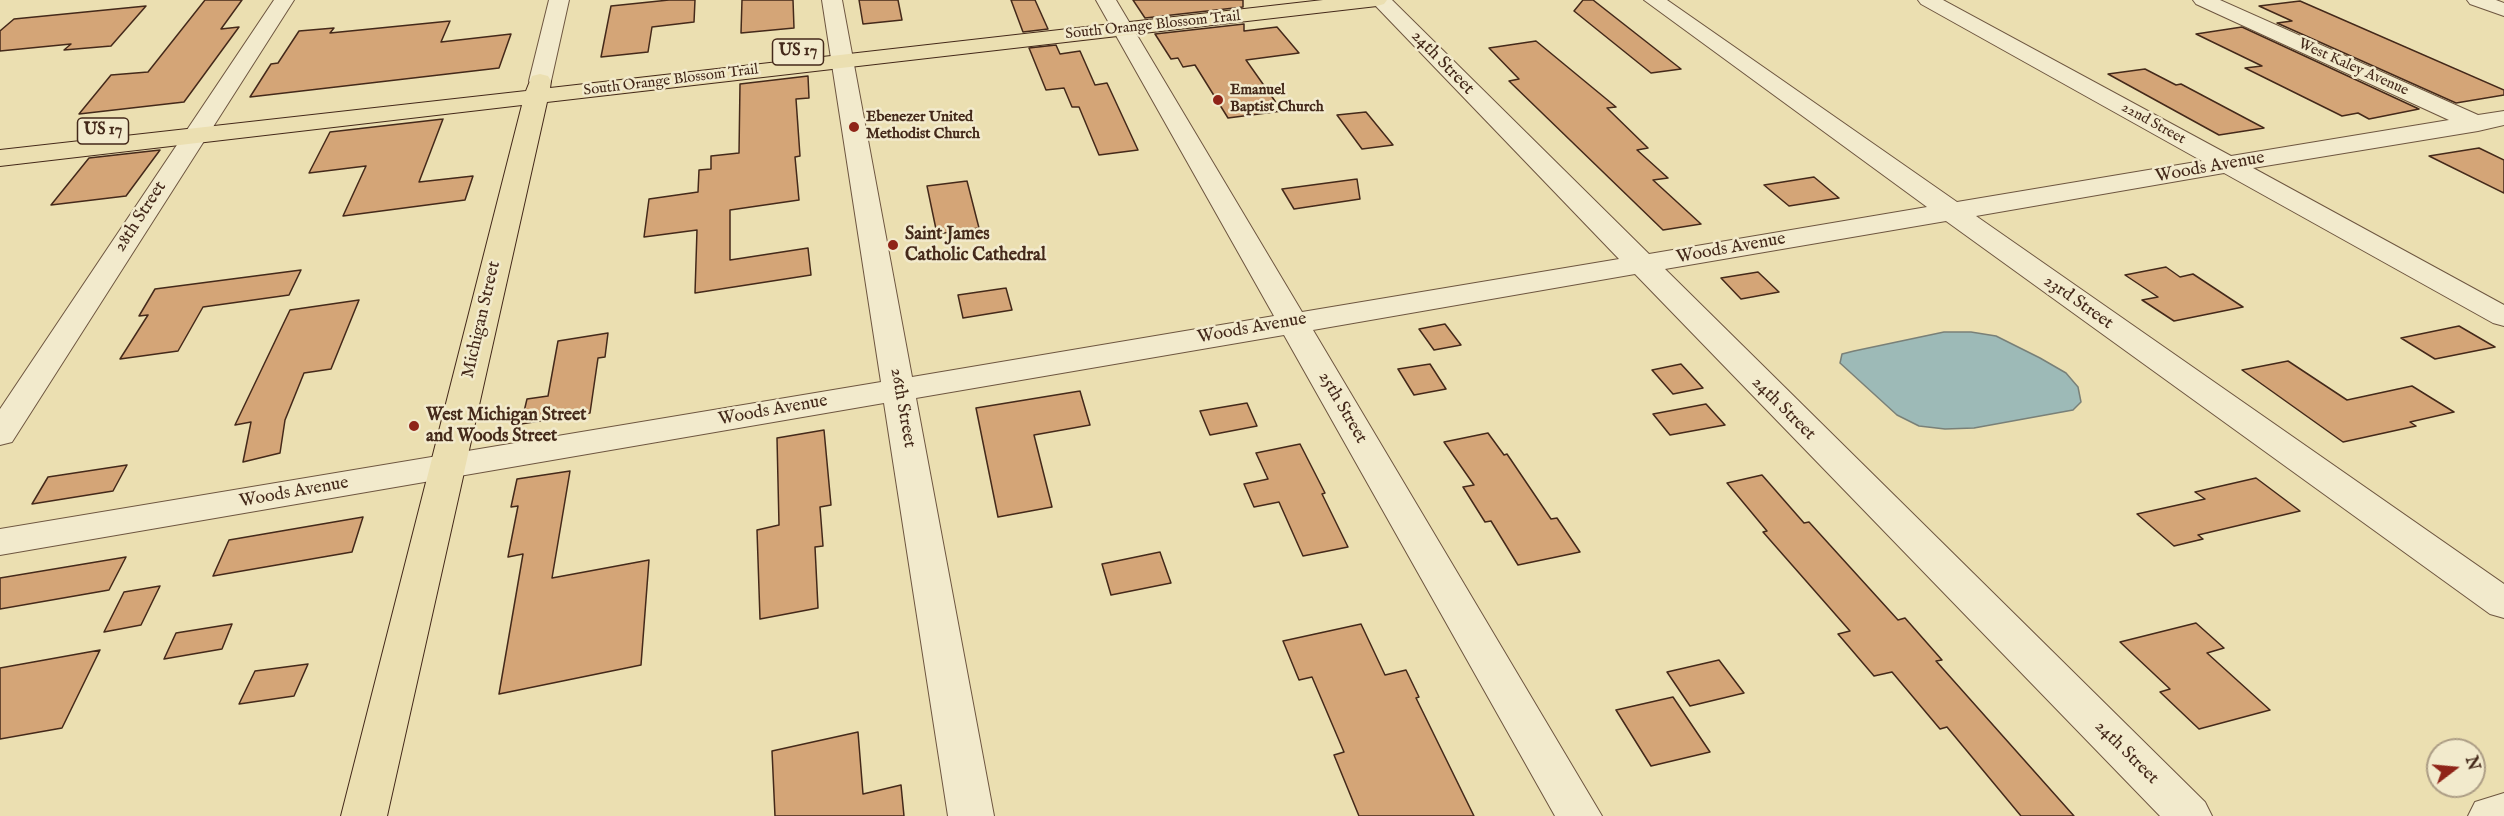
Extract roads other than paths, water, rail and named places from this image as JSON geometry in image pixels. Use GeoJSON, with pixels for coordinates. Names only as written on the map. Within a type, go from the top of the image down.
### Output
{"type":"FeatureCollection","features":[{"type":"Feature","properties":{"kind":"main road","name":"South Orange Blossom Trail"},"geometry":{"type":"LineString","coordinates":[[0,158],[200,128],[842,54],[1115,15],[1262,0]]}},
{"type":"Feature","properties":{"kind":"main road","name":"South Orange Blossom Trail"},"geometry":{"type":"LineString","coordinates":[[1115,15],[1379,0]]}},
{"type":"Feature","properties":{"kind":"main road","name":"Michigan Street"},"geometry":{"type":"LineString","coordinates":[[364,816],[538,89]]}},
{"type":"Feature","properties":{"kind":"main road","name":"South Orange Blossom Trail"},"geometry":{"type":"LineString","coordinates":[[0,142],[200,128]]}},
{"type":"Feature","properties":{"kind":"street","name":"28th Street"},"geometry":{"type":"LineString","coordinates":[[0,434],[284,0]]}},
{"type":"Feature","properties":{"kind":"street","name":"Michigan Street"},"geometry":{"type":"LineString","coordinates":[[538,89],[559,0]]}},
{"type":"Feature","properties":{"kind":"street","name":"26th Street"},"geometry":{"type":"LineString","coordinates":[[832,0],[971,816]]}},
{"type":"Feature","properties":{"kind":"street","name":"24th Street"},"geometry":{"type":"LineString","coordinates":[[1379,0],[2189,816]]}},
{"type":"Feature","properties":{"kind":"street","name":"23rd Street"},"geometry":{"type":"LineString","coordinates":[[1654,0],[2504,604]]}},
{"type":"Feature","properties":{"kind":"street","name":"22nd Street"},"geometry":{"type":"LineString","coordinates":[[1928,0],[2504,318]]}},
{"type":"Feature","properties":{"kind":"street","name":"West Kaley Avenue"},"geometry":{"type":"LineString","coordinates":[[2203,0],[2504,135]]}},
{"type":"Feature","properties":{"kind":"street"},"geometry":{"type":"LineString","coordinates":[[2478,0],[2504,10]]}},
{"type":"Feature","properties":{"kind":"street","name":"25th Street"},"geometry":{"type":"LineString","coordinates":[[1115,15],[1579,816]]}},
{"type":"Feature","properties":{"kind":"street","name":"Woods Avenue"},"geometry":{"type":"LineString","coordinates":[[0,542],[2504,118]]}},
{"type":"Feature","properties":{"kind":"street"},"geometry":{"type":"LineString","coordinates":[[2491,816],[2504,812]]}},
{"type":"Feature","properties":{"kind":"water"},"geometry":{"type":"Polygon","coordinates":[[[1944,332],[1971,332],[1996,336],[2040,358],[2066,373],[2078,387],[2081,402],[2073,410],[1974,428],[1945,429],[1919,426],[1897,415],[1840,363],[1842,354],[1944,332]]]}},
{"type":"Feature","properties":{"kind":"place","name":"Emanuel Baptist Church"},"geometry":{"type":"Point","coordinates":[1218,100]}},
{"type":"Feature","properties":{"kind":"place","name":"Ebenezer United Methodist Church"},"geometry":{"type":"Point","coordinates":[854,127]}},
{"type":"Feature","properties":{"kind":"place","name":"Saint James Catholic Cathedral"},"geometry":{"type":"Point","coordinates":[893,245]}},
{"type":"Feature","properties":{"kind":"place","name":"West Michigan Street and Woods Street"},"geometry":{"type":"Point","coordinates":[414,426]}}]}
